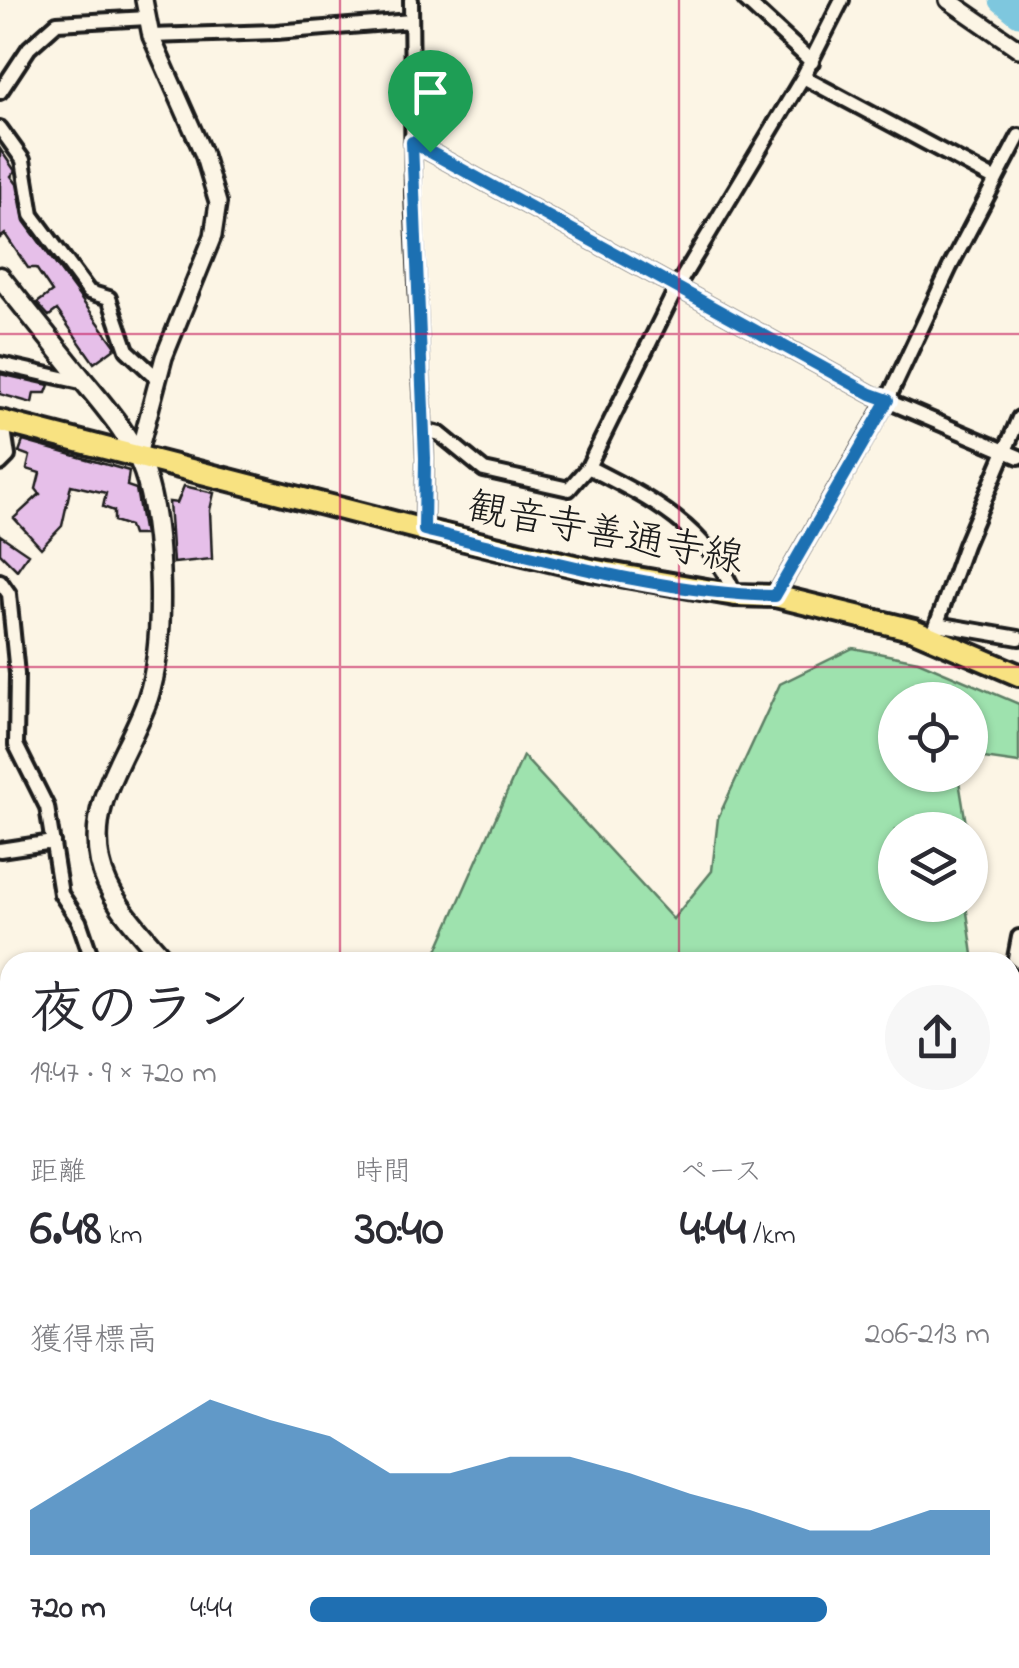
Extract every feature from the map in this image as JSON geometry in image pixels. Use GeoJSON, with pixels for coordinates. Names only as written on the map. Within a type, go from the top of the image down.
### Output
{"type":"FeatureCollection","features":[{"type":"Feature","properties":{"kind":"main road"},"geometry":{"type":"LineString","coordinates":[[0,277],[138,455],[152,496],[160,593],[157,665],[148,699],[100,807],[96,840],[112,893],[158,952]]}},
{"type":"Feature","properties":{"kind":"main road","name":"観音寺善通寺線"},"geometry":{"type":"LineString","coordinates":[[1,421],[591,570],[734,595],[775,596],[934,631],[1019,675]]}},
{"type":"Feature","properties":{"kind":"street"},"geometry":{"type":"LineString","coordinates":[[138,455],[158,378],[213,236],[218,203],[203,153],[151,36],[144,0]]}},
{"type":"Feature","properties":{"kind":"street"},"geometry":{"type":"LineString","coordinates":[[411,0],[424,530]]}},
{"type":"Feature","properties":{"kind":"street"},"geometry":{"type":"LineString","coordinates":[[744,0],[812,62]]}},
{"type":"Feature","properties":{"kind":"street"},"geometry":{"type":"LineString","coordinates":[[424,430],[440,434],[484,470],[569,489],[588,467],[678,285],[812,62],[842,0]]}},
{"type":"Feature","properties":{"kind":"street"},"geometry":{"type":"LineString","coordinates":[[948,0],[1019,50]]}},
{"type":"Feature","properties":{"kind":"street"},"geometry":{"type":"LineString","coordinates":[[0,92],[29,48],[57,23],[148,18]]}},
{"type":"Feature","properties":{"kind":"street"},"geometry":{"type":"LineString","coordinates":[[151,36],[411,22]]}},
{"type":"Feature","properties":{"kind":"street"},"geometry":{"type":"LineString","coordinates":[[803,77],[996,180]]}},
{"type":"Feature","properties":{"kind":"street"},"geometry":{"type":"LineString","coordinates":[[0,128],[22,160],[32,215],[89,292],[108,298],[127,350],[158,378]]}},
{"type":"Feature","properties":{"kind":"street"},"geometry":{"type":"LineString","coordinates":[[775,596],[888,400],[950,267],[996,180],[1015,154],[1019,136]]}},
{"type":"Feature","properties":{"kind":"street"},"geometry":{"type":"LineString","coordinates":[[412,142],[871,394],[1019,457]]}},
{"type":"Feature","properties":{"kind":"street"},"geometry":{"type":"LineString","coordinates":[[0,364],[86,384]]}},
{"type":"Feature","properties":{"kind":"street"},"geometry":{"type":"LineString","coordinates":[[1019,418],[934,631],[1019,638]]}},
{"type":"Feature","properties":{"kind":"street"},"geometry":{"type":"LineString","coordinates":[[0,464],[8,456],[1,421]]}},
{"type":"Feature","properties":{"kind":"street"},"geometry":{"type":"LineString","coordinates":[[588,467],[648,498],[686,524],[724,568],[734,595]]}},
{"type":"Feature","properties":{"kind":"street"},"geometry":{"type":"LineString","coordinates":[[0,581],[10,594],[17,674],[16,745],[48,807],[61,894],[79,921],[90,952]]}},
{"type":"Feature","properties":{"kind":"street"},"geometry":{"type":"LineString","coordinates":[[0,850],[53,842]]}},
{"type":"Feature","properties":{"kind":"green space"},"geometry":{"type":"Polygon","coordinates":[[[853,648],[918,661],[967,682],[878,682],[878,792],[961,792],[964,812],[878,812],[878,922],[968,922],[973,952],[436,952],[523,756],[673,919],[712,871],[718,818],[780,684],[853,648]]]}},
{"type":"Feature","properties":{"kind":"green space"},"geometry":{"type":"Polygon","coordinates":[[[988,691],[1019,704],[1019,763],[988,759],[988,691]]]}},
{"type":"Feature","properties":{"kind":"building"},"geometry":{"type":"Polygon","coordinates":[[[0,149],[15,171],[11,176],[17,184],[24,221],[116,347],[94,363],[57,310],[49,316],[37,303],[52,292],[36,268],[28,268],[5,234],[0,238],[0,149]]]}},
{"type":"Feature","properties":{"kind":"building"},"geometry":{"type":"Polygon","coordinates":[[[0,374],[49,385],[46,393],[34,393],[32,403],[0,394],[0,374]]]}},
{"type":"Feature","properties":{"kind":"building"},"geometry":{"type":"Polygon","coordinates":[[[23,441],[129,471],[127,486],[136,489],[144,535],[132,535],[129,526],[114,521],[114,511],[103,507],[106,493],[71,485],[62,526],[41,548],[14,518],[40,494],[36,489],[40,473],[27,469],[30,456],[19,452],[23,441]]]}},
{"type":"Feature","properties":{"kind":"building"},"geometry":{"type":"Polygon","coordinates":[[[184,486],[214,493],[210,510],[212,559],[173,563],[169,502],[177,503],[184,486]]]}},
{"type":"Feature","properties":{"kind":"building"},"geometry":{"type":"Polygon","coordinates":[[[0,535],[28,554],[17,570],[0,553],[0,535]]]}},
{"type":"Feature","properties":{"kind":"waterway"},"geometry":{"type":"LineString","coordinates":[[1002,0],[1019,14]]}},
{"type":"Feature","properties":{"kind":"route"},"geometry":{"type":"LineString","coordinates":[[412,142],[430,152],[888,400],[775,596],[734,595],[591,570],[424,530],[425,458],[412,142]]}}]}
